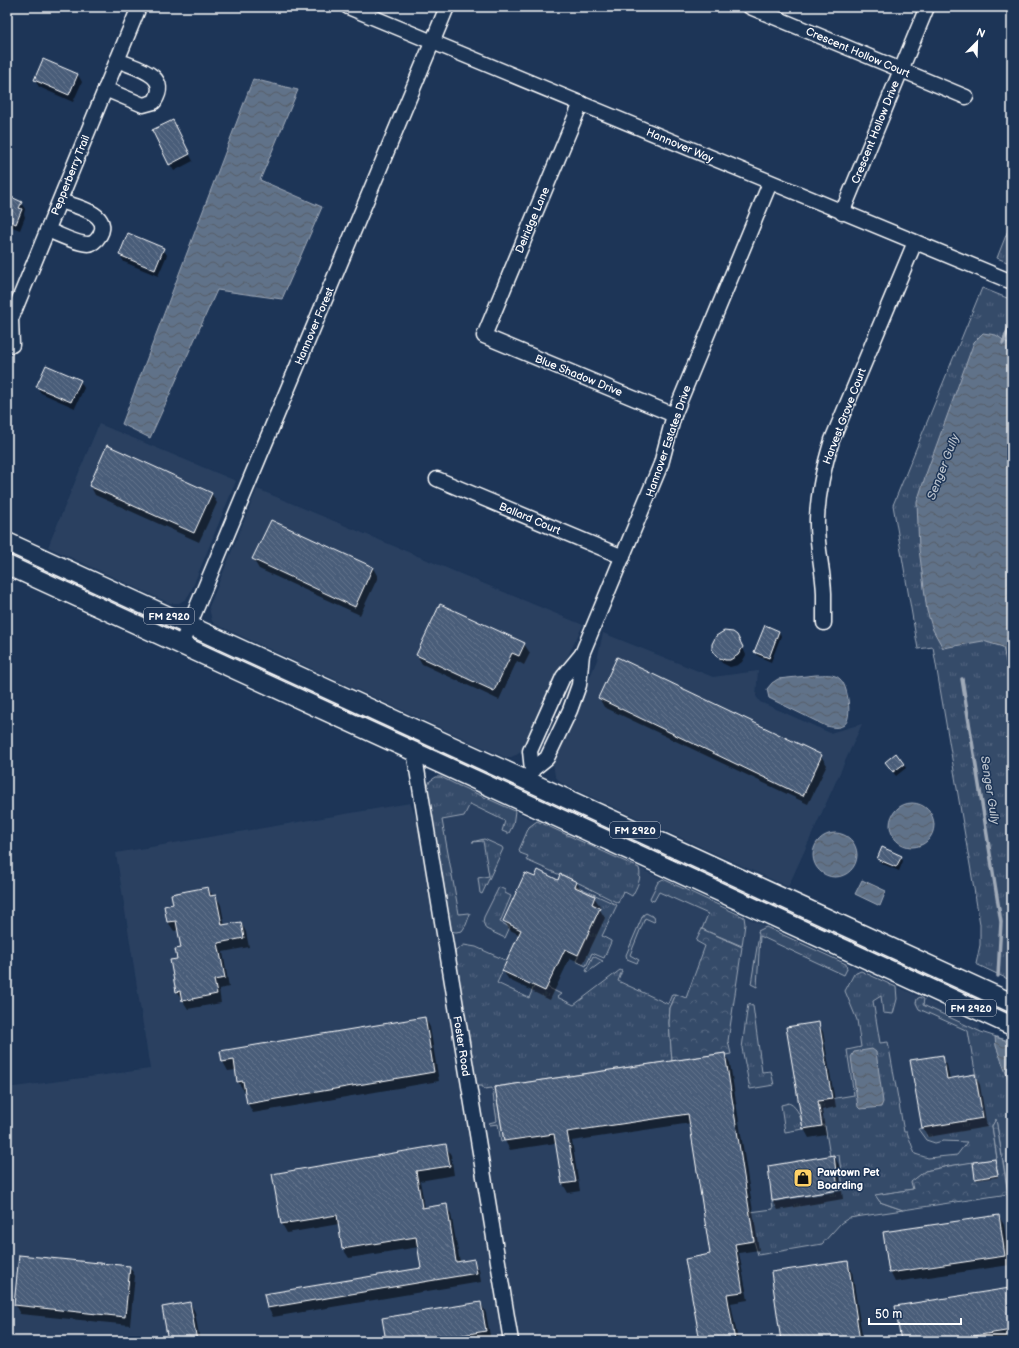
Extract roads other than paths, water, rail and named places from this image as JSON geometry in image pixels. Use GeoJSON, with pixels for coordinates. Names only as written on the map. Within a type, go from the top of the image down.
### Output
{"type":"FeatureCollection","features":[{"type":"Feature","properties":{"kind":"main road","name":"FM 2920"},"geometry":{"type":"LineString","coordinates":[[7,542],[189,625],[531,776],[939,970],[1012,1003]]}},
{"type":"Feature","properties":{"kind":"main road","name":"FM 2920"},"geometry":{"type":"LineString","coordinates":[[7,565],[1012,1026]]}},
{"type":"Feature","properties":{"kind":"street","name":"Pepperberry Trail"},"geometry":{"type":"LineString","coordinates":[[12,345],[11,319],[139,7]]}},
{"type":"Feature","properties":{"kind":"street","name":"Hannover Way"},"geometry":{"type":"LineString","coordinates":[[348,7],[1012,282]]}},
{"type":"Feature","properties":{"kind":"street","name":"Hannover Forest"},"geometry":{"type":"LineString","coordinates":[[181,645],[447,7]]}},
{"type":"Feature","properties":{"kind":"street","name":"Crescent Hollow Court"},"geometry":{"type":"LineString","coordinates":[[750,7],[966,97]]}},
{"type":"Feature","properties":{"kind":"street","name":"Crescent Hollow Drive"},"geometry":{"type":"LineString","coordinates":[[842,212],[927,7]]}},
{"type":"Feature","properties":{"kind":"street"},"geometry":{"type":"LineString","coordinates":[[105,90],[143,105],[154,102],[159,95],[160,86],[157,79],[151,74],[117,60]]}},
{"type":"Feature","properties":{"kind":"street","name":"Delridge Lane"},"geometry":{"type":"LineString","coordinates":[[484,336],[581,104]]}},
{"type":"Feature","properties":{"kind":"street","name":"Hannover Estates Drive"},"geometry":{"type":"LineString","coordinates":[[531,776],[530,751],[563,677],[582,654],[623,557],[661,464],[674,415],[770,183]]}},
{"type":"Feature","properties":{"kind":"street"},"geometry":{"type":"LineString","coordinates":[[47,230],[83,243],[90,244],[95,242],[100,234],[102,226],[100,219],[94,214],[60,201]]}},
{"type":"Feature","properties":{"kind":"street","name":"Harvest Grove Court"},"geometry":{"type":"LineString","coordinates":[[824,623],[824,592],[817,520],[820,484],[824,466],[832,440],[915,242]]}},
{"type":"Feature","properties":{"kind":"street","name":"Blue Shadow Drive"},"geometry":{"type":"LineString","coordinates":[[484,336],[674,415]]}},
{"type":"Feature","properties":{"kind":"street","name":"Ballard Court"},"geometry":{"type":"LineString","coordinates":[[436,479],[623,557]]}},
{"type":"Feature","properties":{"kind":"street","name":"Hannover Estates Drive"},"geometry":{"type":"LineString","coordinates":[[531,776],[547,758],[570,710],[579,685],[582,654]]}},
{"type":"Feature","properties":{"kind":"street","name":"Foster Road"},"geometry":{"type":"LineString","coordinates":[[414,751],[511,1341]]}},
{"type":"Feature","properties":{"kind":"water"},"geometry":{"type":"Polygon","coordinates":[[[253,79],[298,90],[260,180],[322,207],[282,299],[217,290],[150,438],[122,424],[253,79]]]}},
{"type":"Feature","properties":{"kind":"water"},"geometry":{"type":"Polygon","coordinates":[[[983,333],[996,335],[1012,346],[1012,691],[1003,647],[983,641],[943,648],[933,630],[927,611],[919,549],[917,502],[974,342],[983,333]]]}},
{"type":"Feature","properties":{"kind":"water"},"geometry":{"type":"Polygon","coordinates":[[[816,675],[835,676],[843,682],[849,709],[847,722],[844,725],[840,727],[826,726],[769,698],[767,689],[778,679],[816,675]]]}},
{"type":"Feature","properties":{"kind":"water"},"geometry":{"type":"Polygon","coordinates":[[[912,803],[924,807],[930,813],[934,825],[930,837],[924,843],[912,847],[900,843],[894,837],[890,825],[894,813],[900,807],[912,803]]]}},
{"type":"Feature","properties":{"kind":"water"},"geometry":{"type":"Polygon","coordinates":[[[835,833],[847,837],[853,843],[857,855],[853,867],[847,873],[835,877],[823,873],[817,867],[813,855],[817,843],[823,837],[835,833]]]}},
{"type":"Feature","properties":{"kind":"water"},"geometry":{"type":"Polygon","coordinates":[[[862,880],[886,891],[880,906],[855,894],[862,880]]]}},
{"type":"Feature","properties":{"kind":"water"},"geometry":{"type":"Polygon","coordinates":[[[995,1037],[1005,1040],[1012,1054],[1012,1103],[1007,1076],[996,1046],[995,1037]]]}},
{"type":"Feature","properties":{"kind":"water"},"geometry":{"type":"Polygon","coordinates":[[[872,1049],[876,1052],[883,1102],[881,1107],[860,1109],[858,1107],[851,1057],[854,1052],[872,1049]]]}},
{"type":"Feature","properties":{"kind":"waterway","name":"Senger Gully"},"geometry":{"type":"LineString","coordinates":[[1003,343],[1012,320]]}},
{"type":"Feature","properties":{"kind":"waterway","name":"Senger Gully"},"geometry":{"type":"LineString","coordinates":[[962,679],[1001,922],[998,976]]}},
{"type":"Feature","properties":{"kind":"place","name":"Pawtown Pet Boarding"},"geometry":{"type":"Point","coordinates":[803,1178]}}]}
